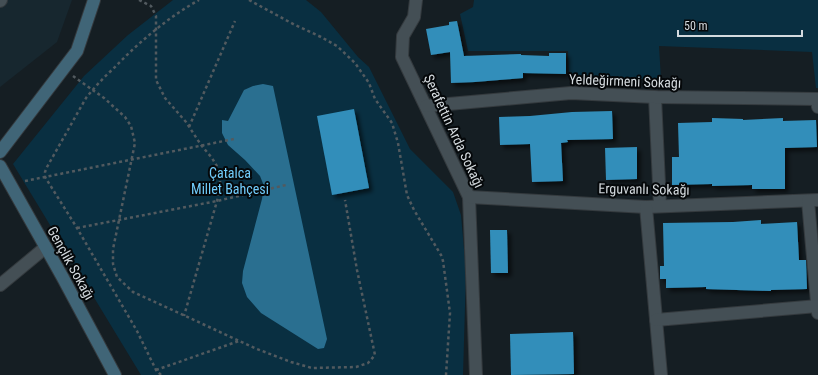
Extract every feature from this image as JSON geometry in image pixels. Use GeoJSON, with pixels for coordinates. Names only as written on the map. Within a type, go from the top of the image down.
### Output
{"type":"FeatureCollection","features":[{"type":"Feature","properties":{"kind":"main road"},"geometry":{"type":"LineString","coordinates":[[0,152],[77,51],[94,0]]}},
{"type":"Feature","properties":{"kind":"main road","name":"Gençlik Sokağı"},"geometry":{"type":"LineString","coordinates":[[0,166],[46,247],[115,375]]}},
{"type":"Feature","properties":{"kind":"street","name":"Şerafettin Arda Sokağı"},"geometry":{"type":"LineString","coordinates":[[416,0],[414,17],[404,36],[402,57],[470,197],[476,375]]}},
{"type":"Feature","properties":{"kind":"street","name":"Yeldeğirmeni Sokağı"},"geometry":{"type":"LineString","coordinates":[[426,106],[571,93],[655,97],[817,99],[818,107]]}},
{"type":"Feature","properties":{"kind":"street"},"geometry":{"type":"LineString","coordinates":[[655,97],[660,206]]}},
{"type":"Feature","properties":{"kind":"street","name":"Erguvanlı Sokağı"},"geometry":{"type":"LineString","coordinates":[[470,197],[646,207],[813,201]]}},
{"type":"Feature","properties":{"kind":"street"},"geometry":{"type":"LineString","coordinates":[[656,320],[818,309],[813,201]]}},
{"type":"Feature","properties":{"kind":"street"},"geometry":{"type":"LineString","coordinates":[[646,207],[661,375]]}},
{"type":"Feature","properties":{"kind":"street"},"geometry":{"type":"LineString","coordinates":[[0,285],[46,247]]}},
{"type":"Feature","properties":{"kind":"path"},"geometry":{"type":"LineString","coordinates":[[140,0],[150,6],[156,16],[156,80],[165,98],[212,158],[218,168],[220,176],[220,189],[217,201],[184,316]]}},
{"type":"Feature","properties":{"kind":"path"},"geometry":{"type":"LineString","coordinates":[[161,375],[156,370],[137,331],[77,228],[45,177],[45,172],[86,98],[92,90],[126,55],[156,28],[199,0]]}},
{"type":"Feature","properties":{"kind":"path"},"geometry":{"type":"LineString","coordinates":[[248,0],[337,46],[355,63],[369,83],[376,99],[392,123],[398,143],[407,195],[414,210],[441,255],[450,313],[446,375]]}},
{"type":"Feature","properties":{"kind":"path"},"geometry":{"type":"LineString","coordinates":[[189,127],[235,21]]}},
{"type":"Feature","properties":{"kind":"path"},"geometry":{"type":"LineString","coordinates":[[63,69],[104,98],[125,117],[131,126],[135,143],[113,249],[113,264],[117,278],[133,292],[184,316],[257,349],[312,368],[356,367],[368,363],[375,356],[357,270],[345,200]]}},
{"type":"Feature","properties":{"kind":"path"},"geometry":{"type":"LineString","coordinates":[[10,184],[234,139]]}},
{"type":"Feature","properties":{"kind":"path"},"geometry":{"type":"LineString","coordinates":[[77,228],[217,201],[286,185]]}},
{"type":"Feature","properties":{"kind":"path"},"geometry":{"type":"LineString","coordinates":[[156,370],[240,341]]}},
{"type":"Feature","properties":{"kind":"shaded area"},"geometry":{"type":"Polygon","coordinates":[[[0,0],[72,0],[57,42],[0,87],[0,0]]]}},
{"type":"Feature","properties":{"kind":"shaded area"},"geometry":{"type":"Polygon","coordinates":[[[263,84],[273,86],[327,339],[324,348],[318,349],[261,313],[247,297],[242,283],[243,271],[264,186],[260,176],[228,145],[222,133],[222,120],[228,121],[244,90],[263,84]]]}},
{"type":"Feature","properties":{"kind":"green space","name":"Çatalca Millet Bahçesi"},"geometry":{"type":"Polygon","coordinates":[[[173,0],[306,0],[321,12],[358,57],[369,67],[410,149],[453,192],[461,215],[466,272],[463,375],[141,375],[13,164],[84,76],[128,35],[173,0]]]}},
{"type":"Feature","properties":{"kind":"green space"},"geometry":{"type":"Polygon","coordinates":[[[474,0],[818,0],[818,88],[816,88],[812,52],[659,46],[661,79],[569,79],[568,51],[468,51],[460,14],[473,7],[474,0]]]}},
{"type":"Feature","properties":{"kind":"building"},"geometry":{"type":"Polygon","coordinates":[[[457,21],[464,56],[521,54],[549,56],[549,53],[566,53],[566,74],[523,73],[523,78],[451,83],[450,52],[431,55],[426,29],[449,25],[449,22],[457,21]]]}},
{"type":"Feature","properties":{"kind":"building"},"geometry":{"type":"Polygon","coordinates":[[[354,109],[369,188],[332,195],[317,116],[354,109]]]}},
{"type":"Feature","properties":{"kind":"building"},"geometry":{"type":"Polygon","coordinates":[[[612,111],[613,139],[567,140],[568,142],[561,143],[563,181],[532,182],[530,144],[500,145],[499,117],[612,111]]]}},
{"type":"Feature","properties":{"kind":"building"},"geometry":{"type":"Polygon","coordinates":[[[712,118],[743,120],[783,118],[783,121],[816,120],[817,147],[785,148],[785,189],[752,189],[752,185],[672,185],[672,157],[679,157],[678,123],[712,122],[712,118]]]}},
{"type":"Feature","properties":{"kind":"building"},"geometry":{"type":"Polygon","coordinates":[[[637,147],[637,179],[606,180],[605,148],[637,147]]]}},
{"type":"Feature","properties":{"kind":"building"},"geometry":{"type":"Polygon","coordinates":[[[761,220],[761,224],[797,222],[799,260],[806,260],[807,289],[771,291],[706,289],[706,287],[666,288],[666,279],[660,279],[660,266],[664,266],[663,223],[761,220]]]}},
{"type":"Feature","properties":{"kind":"building"},"geometry":{"type":"Polygon","coordinates":[[[490,230],[507,230],[508,273],[491,273],[490,230]]]}},
{"type":"Feature","properties":{"kind":"building"},"geometry":{"type":"Polygon","coordinates":[[[573,332],[574,374],[511,375],[510,334],[573,332]]]}}]}
